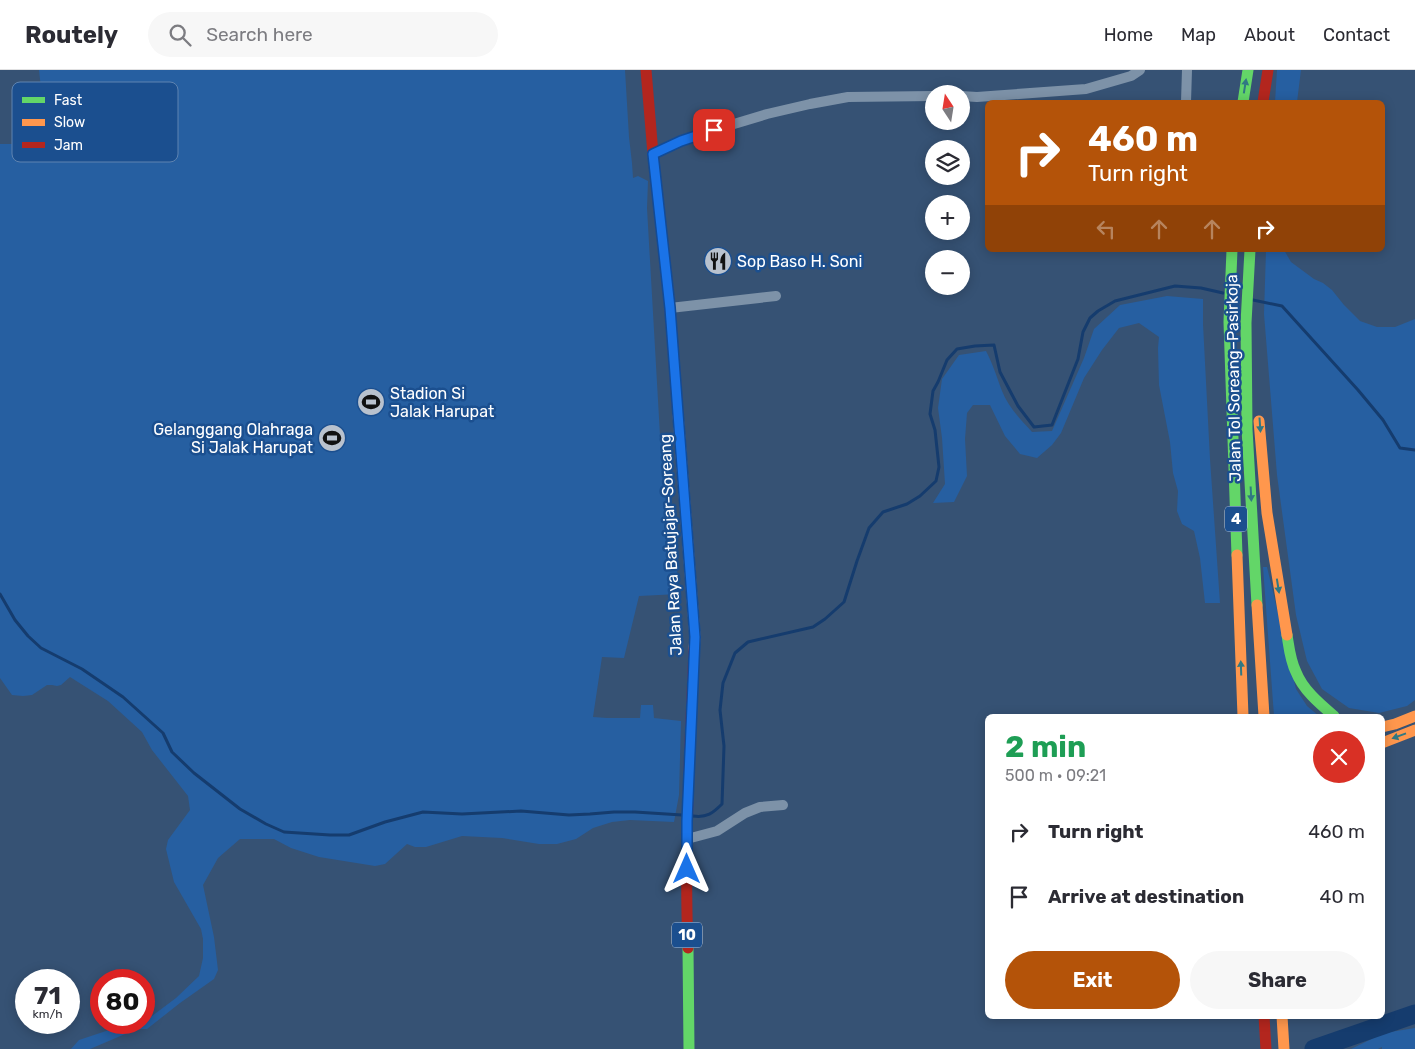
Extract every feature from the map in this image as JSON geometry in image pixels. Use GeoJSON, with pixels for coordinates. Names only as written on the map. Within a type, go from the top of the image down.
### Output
{"type":"FeatureCollection","features":[{"type":"Feature","properties":{"kind":"highway","name":"Jalan Raya Batujajar-Soreang"},"geometry":{"type":"LineString","coordinates":[[646,70],[670,308],[695,637],[687,821],[686,907],[689,1049]]}},
{"type":"Feature","properties":{"kind":"highway"},"geometry":{"type":"LineString","coordinates":[[1243,100],[1248,70]]}},
{"type":"Feature","properties":{"kind":"highway"},"geometry":{"type":"LineString","coordinates":[[1263,100],[1268,70]]}},
{"type":"Feature","properties":{"kind":"highway","name":"Jalan Tol Soreang–Pasirkoja"},"geometry":{"type":"LineString","coordinates":[[1232,252],[1229,322],[1243,714]]}},
{"type":"Feature","properties":{"kind":"highway","name":"Jalan Tol Soreang–Pasirkoja"},"geometry":{"type":"LineString","coordinates":[[1250,252],[1247,276],[1249,323],[1247,429],[1264,714]]}},
{"type":"Feature","properties":{"kind":"highway"},"geometry":{"type":"LineString","coordinates":[[1249,323],[1267,512],[1290,655],[1296,674],[1314,699],[1332,714]]}},
{"type":"Feature","properties":{"kind":"highway"},"geometry":{"type":"LineString","coordinates":[[1385,726],[1415,716]]}},
{"type":"Feature","properties":{"kind":"highway"},"geometry":{"type":"LineString","coordinates":[[1385,742],[1415,730]]}},
{"type":"Feature","properties":{"kind":"highway"},"geometry":{"type":"LineString","coordinates":[[1282,1019],[1284,1049]]}},
{"type":"Feature","properties":{"kind":"highway"},"geometry":{"type":"LineString","coordinates":[[1264,1020],[1266,1049]]}},
{"type":"Feature","properties":{"kind":"street"},"geometry":{"type":"LineString","coordinates":[[970,97],[1086,89],[1131,76],[1140,70]]}},
{"type":"Feature","properties":{"kind":"street"},"geometry":{"type":"LineString","coordinates":[[1186,100],[1187,70]]}},
{"type":"Feature","properties":{"kind":"street"},"geometry":{"type":"LineString","coordinates":[[653,154],[681,141],[714,130],[767,114],[810,104],[848,97],[925,96]]}},
{"type":"Feature","properties":{"kind":"street"},"geometry":{"type":"LineString","coordinates":[[670,308],[776,296]]}},
{"type":"Feature","properties":{"kind":"street"},"geometry":{"type":"LineString","coordinates":[[687,839],[717,831],[745,813],[760,807],[783,805]]}},
{"type":"Feature","properties":{"kind":"shaded area","name":"Gelanggang Olahraga Si Jalak Harupat"},"geometry":{"type":"Polygon","coordinates":[[[39,70],[625,70],[633,178],[638,176],[648,181],[647,208],[660,435],[666,441],[679,594],[639,596],[624,658],[602,657],[593,717],[640,718],[641,705],[653,705],[654,718],[681,721],[679,795],[674,822],[630,820],[612,822],[593,828],[576,839],[557,844],[539,844],[502,838],[462,836],[426,847],[415,847],[407,844],[385,864],[375,866],[319,857],[291,848],[274,839],[240,839],[218,858],[203,885],[214,937],[218,970],[214,979],[155,1023],[155,1014],[176,998],[199,976],[203,958],[201,929],[174,882],[166,849],[168,840],[190,810],[188,796],[152,750],[142,732],[108,701],[70,677],[61,685],[47,685],[32,695],[23,696],[12,695],[0,678],[0,144],[12,144],[12,162],[178,162],[178,82],[40,82],[39,70]]]}},
{"type":"Feature","properties":{"kind":"shaded area"},"geometry":{"type":"Polygon","coordinates":[[[1277,70],[1301,70],[1297,100],[1275,100],[1277,70]]]}},
{"type":"Feature","properties":{"kind":"shaded area"},"geometry":{"type":"Polygon","coordinates":[[[1266,252],[1285,252],[1291,262],[1332,290],[1360,321],[1377,327],[1395,327],[1415,319],[1415,700],[1407,706],[1379,713],[1349,708],[1322,689],[1307,661],[1296,615],[1277,475],[1264,314],[1266,252]]]}},
{"type":"Feature","properties":{"kind":"shaded area"},"geometry":{"type":"Polygon","coordinates":[[[1167,296],[1203,299],[1210,459],[1220,603],[1205,603],[1200,558],[1194,531],[1182,524],[1177,511],[1178,491],[1173,473],[1170,442],[1159,385],[1159,337],[1139,323],[1119,328],[1102,350],[1084,378],[1061,433],[1052,445],[1037,458],[1020,454],[1005,436],[990,405],[973,405],[967,413],[965,439],[967,476],[954,502],[933,503],[945,484],[938,408],[942,379],[959,355],[986,351],[1005,397],[1015,413],[1032,432],[1052,431],[1084,358],[1094,329],[1120,305],[1167,296]]]}},
{"type":"Feature","properties":{"kind":"shaded area"},"geometry":{"type":"Polygon","coordinates":[[[1263,567],[1267,567],[1296,689],[1307,706],[1317,714],[1274,714],[1263,567]]]}},
{"type":"Feature","properties":{"kind":"shaded area"},"geometry":{"type":"Polygon","coordinates":[[[1415,1028],[1415,1049],[1382,1049],[1382,1047],[1378,1049],[1351,1049],[1384,1033],[1415,1028]]]}},
{"type":"Feature","properties":{"kind":"shaded area","name":"Gelanggang Olahraga Si Jalak Harupat"},"geometry":{"type":"Polygon","coordinates":[[[97,1034],[125,1034],[90,1049],[71,1049],[79,1040],[97,1034]]]}},
{"type":"Feature","properties":{"kind":"waterway"},"geometry":{"type":"LineString","coordinates":[[693,816],[709,814],[722,804],[724,746],[720,710],[723,683],[735,653],[748,642],[813,627],[825,619],[844,602],[869,528],[883,512],[907,504],[920,496],[936,481],[939,467],[935,430],[930,414],[933,391],[947,360],[957,349],[994,345],[1000,372],[1018,406],[1034,427],[1052,425],[1078,359],[1083,332],[1090,318],[1098,311],[1115,301],[1175,286],[1201,288],[1223,293]]}},
{"type":"Feature","properties":{"kind":"waterway"},"geometry":{"type":"LineString","coordinates":[[1253,300],[1282,306],[1383,420],[1400,448],[1415,450]]}},
{"type":"Feature","properties":{"kind":"waterway"},"geometry":{"type":"LineString","coordinates":[[0,594],[15,620],[41,648],[82,669],[123,697],[163,733],[172,752],[194,773],[240,809],[284,832],[349,835],[385,822],[423,812],[462,814],[521,811],[569,815],[635,812],[682,815]]}},
{"type":"Feature","properties":{"kind":"waterway"},"geometry":{"type":"LineString","coordinates":[[1314,1049],[1415,1014]]}},
{"type":"Feature","properties":{"kind":"traffic: fast"},"geometry":{"type":"LineString","coordinates":[[1243,100],[1248,70]]}},
{"type":"Feature","properties":{"kind":"traffic: fast"},"geometry":{"type":"LineString","coordinates":[[1232,252],[1229,322],[1237,555]]}},
{"type":"Feature","properties":{"kind":"traffic: fast"},"geometry":{"type":"LineString","coordinates":[[1250,252],[1246,323],[1247,429],[1257,605]]}},
{"type":"Feature","properties":{"kind":"traffic: fast"},"geometry":{"type":"LineString","coordinates":[[1287,635],[1291,658],[1299,679],[1312,696],[1332,714]]}},
{"type":"Feature","properties":{"kind":"traffic: fast"},"geometry":{"type":"LineString","coordinates":[[688,948],[689,1049]]}},
{"type":"Feature","properties":{"kind":"traffic: slow"},"geometry":{"type":"LineString","coordinates":[[678,414],[695,637],[694,649]]}},
{"type":"Feature","properties":{"kind":"traffic: slow"},"geometry":{"type":"LineString","coordinates":[[1259,421],[1267,513],[1287,635]]}},
{"type":"Feature","properties":{"kind":"traffic: slow"},"geometry":{"type":"LineString","coordinates":[[1237,555],[1243,714]]}},
{"type":"Feature","properties":{"kind":"traffic: slow"},"geometry":{"type":"LineString","coordinates":[[1257,605],[1264,714]]}},
{"type":"Feature","properties":{"kind":"traffic: slow"},"geometry":{"type":"LineString","coordinates":[[1385,726],[1415,716]]}},
{"type":"Feature","properties":{"kind":"traffic: slow"},"geometry":{"type":"LineString","coordinates":[[1385,742],[1415,730]]}},
{"type":"Feature","properties":{"kind":"traffic: slow"},"geometry":{"type":"LineString","coordinates":[[1282,1019],[1284,1049]]}},
{"type":"Feature","properties":{"kind":"traffic: jam"},"geometry":{"type":"LineString","coordinates":[[646,70],[670,308],[678,414]]}},
{"type":"Feature","properties":{"kind":"traffic: jam"},"geometry":{"type":"LineString","coordinates":[[1263,100],[1268,70]]}},
{"type":"Feature","properties":{"kind":"traffic: jam"},"geometry":{"type":"LineString","coordinates":[[688,948],[687,836],[694,649]]}},
{"type":"Feature","properties":{"kind":"traffic: jam"},"geometry":{"type":"LineString","coordinates":[[1264,1019],[1266,1049]]}},
{"type":"Feature","properties":{"kind":"place","name":"Sop Baso H. Soni"},"geometry":{"type":"Point","coordinates":[718,261]}},
{"type":"Feature","properties":{"kind":"place","name":"Stadion Si Jalak Harupat"},"geometry":{"type":"Point","coordinates":[371,402]}},
{"type":"Feature","properties":{"kind":"place","name":"Gelanggang Olahraga Si Jalak Harupat"},"geometry":{"type":"Point","coordinates":[332,438]}},
{"type":"Feature","properties":{"kind":"route"},"geometry":{"type":"LineString","coordinates":[[687,869],[687,821],[695,637],[670,308],[653,154],[681,141],[714,130]]}}]}
